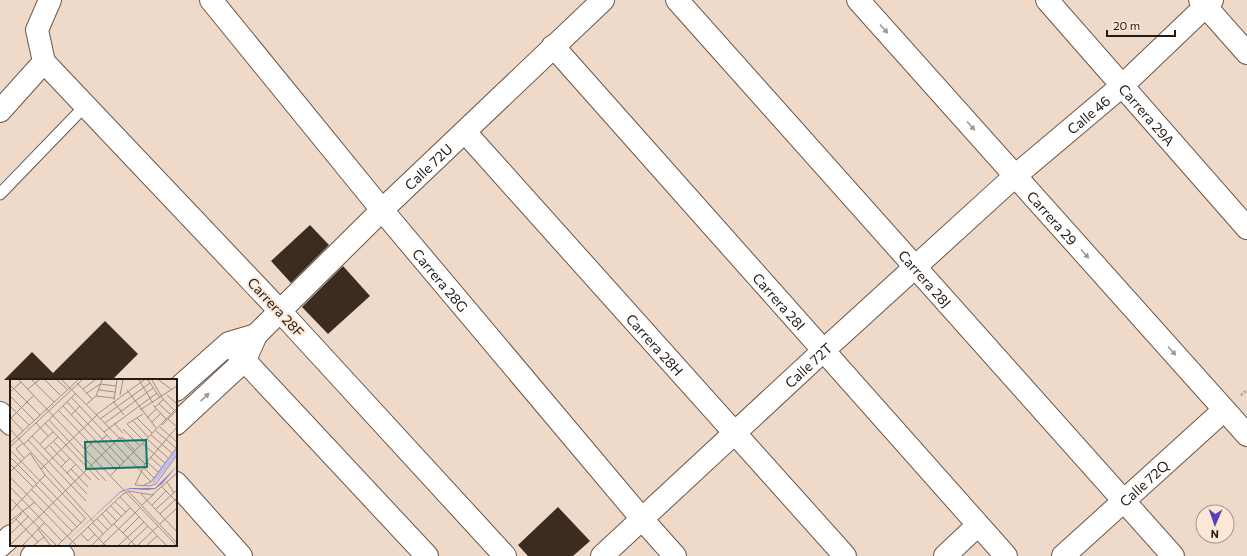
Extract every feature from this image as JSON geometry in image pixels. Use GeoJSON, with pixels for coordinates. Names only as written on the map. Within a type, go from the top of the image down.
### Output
{"type":"FeatureCollection","features":[{"type":"Feature","properties":{"kind":"street"},"geometry":{"type":"LineString","coordinates":[[2,105],[44,62],[37,30],[50,0]]}},
{"type":"Feature","properties":{"kind":"street","name":"Carrera 28G"},"geometry":{"type":"LineString","coordinates":[[211,0],[382,210],[642,519],[675,556]]}},
{"type":"Feature","properties":{"kind":"street","name":"Calle 72U"},"geometry":{"type":"LineString","coordinates":[[177,423],[245,360],[256,335],[280,311],[382,210],[602,0]]}},
{"type":"Feature","properties":{"kind":"street","name":"Carrera 28J"},"geometry":{"type":"LineString","coordinates":[[677,0],[1173,556]]}},
{"type":"Feature","properties":{"kind":"street","name":"Carrera 29"},"geometry":{"type":"LineString","coordinates":[[858,0],[1247,435]]}},
{"type":"Feature","properties":{"kind":"street","name":"Carrera 29A"},"geometry":{"type":"LineString","coordinates":[[1047,0],[1247,228]]}},
{"type":"Feature","properties":{"kind":"street"},"geometry":{"type":"LineString","coordinates":[[1206,2],[1247,53]]}},
{"type":"Feature","properties":{"kind":"street","name":"Calle 46"},"geometry":{"type":"LineString","coordinates":[[1015,176],[1123,85],[1206,2]]}},
{"type":"Feature","properties":{"kind":"street","name":"Carrera 28I"},"geometry":{"type":"LineString","coordinates":[[553,46],[1006,556]]}},
{"type":"Feature","properties":{"kind":"street","name":"Carrera 28F"},"geometry":{"type":"LineString","coordinates":[[44,62],[280,311],[505,556]]}},
{"type":"Feature","properties":{"kind":"street","name":"Carrera 28H"},"geometry":{"type":"LineString","coordinates":[[465,132],[845,556]]}},
{"type":"Feature","properties":{"kind":"street","name":"Calle 72T"},"geometry":{"type":"LineString","coordinates":[[602,556],[823,351],[1015,176]]}},
{"type":"Feature","properties":{"kind":"street","name":"Calle 72U"},"geometry":{"type":"LineString","coordinates":[[177,389],[229,343],[256,335]]}},
{"type":"Feature","properties":{"kind":"street"},"geometry":{"type":"LineString","coordinates":[[229,343],[427,556]]}},
{"type":"Feature","properties":{"kind":"street","name":"Calle 72Q"},"geometry":{"type":"LineString","coordinates":[[1063,556],[1224,410]]}},
{"type":"Feature","properties":{"kind":"street"},"geometry":{"type":"LineString","coordinates":[[0,413],[10,423]]}},
{"type":"Feature","properties":{"kind":"street"},"geometry":{"type":"LineString","coordinates":[[177,484],[241,556]]}},
{"type":"Feature","properties":{"kind":"street"},"geometry":{"type":"LineString","coordinates":[[945,556],[978,525]]}},
{"type":"Feature","properties":{"kind":"street"},"geometry":{"type":"LineString","coordinates":[[0,546],[10,537]]}},
{"type":"Feature","properties":{"kind":"street"},"geometry":{"type":"LineString","coordinates":[[32,556],[43,546]]}},
{"type":"Feature","properties":{"kind":"street"},"geometry":{"type":"LineString","coordinates":[[54,546],[63,556]]}},
{"type":"Feature","properties":{"kind":"lane"},"geometry":{"type":"LineString","coordinates":[[0,194],[85,106]]}},
{"type":"Feature","properties":{"kind":"building"},"geometry":{"type":"Polygon","coordinates":[[[310,225],[329,245],[291,283],[271,261],[310,225]]]}},
{"type":"Feature","properties":{"kind":"building"},"geometry":{"type":"Polygon","coordinates":[[[343,266],[370,296],[328,334],[302,307],[343,266]]]}},
{"type":"Feature","properties":{"kind":"building"},"geometry":{"type":"Polygon","coordinates":[[[105,321],[138,354],[113,379],[4,380],[32,352],[53,373],[105,321]]]}},
{"type":"Feature","properties":{"kind":"building"},"geometry":{"type":"Polygon","coordinates":[[[558,507],[590,541],[573,556],[528,556],[518,545],[558,507]]]}}]}
